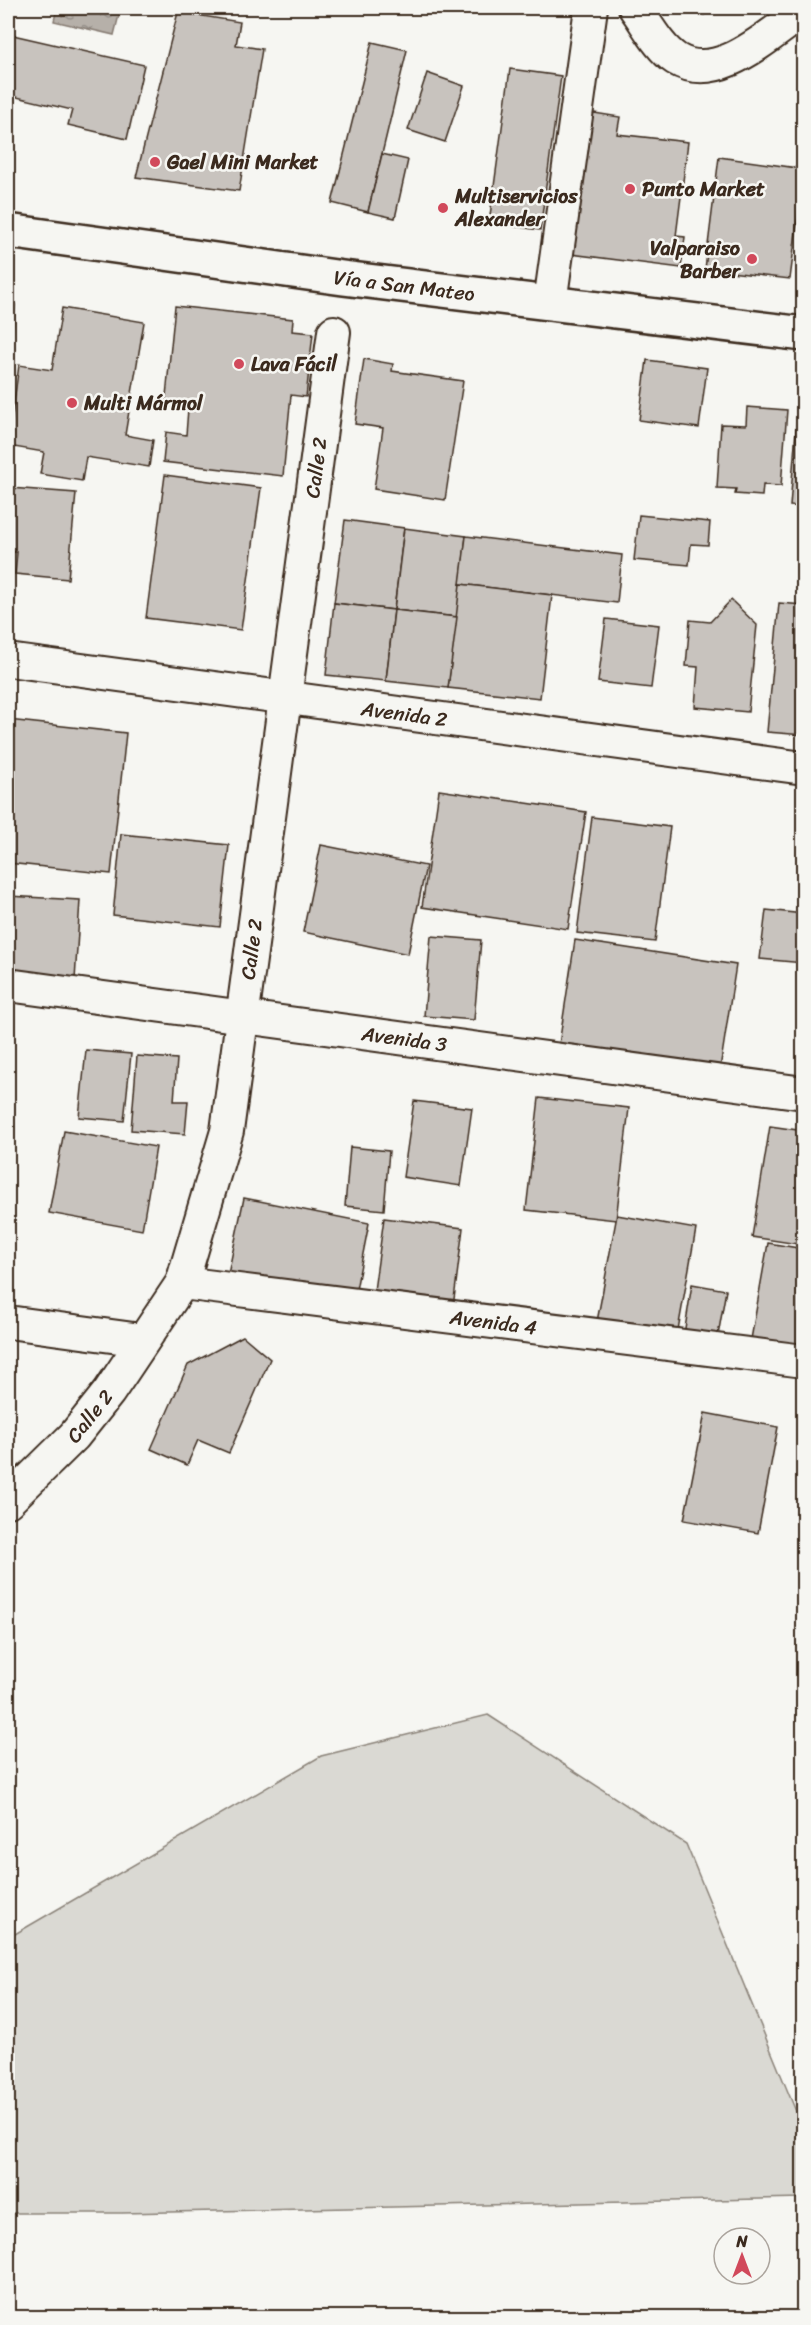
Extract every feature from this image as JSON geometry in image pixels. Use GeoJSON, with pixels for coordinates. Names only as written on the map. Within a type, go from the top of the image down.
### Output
{"type":"FeatureCollection","features":[{"type":"Feature","properties":{"kind":"main road","name":"Vía a San Mateo"},"geometry":{"type":"LineString","coordinates":[[8,231],[331,277],[804,334]]}},
{"type":"Feature","properties":{"kind":"street"},"geometry":{"type":"LineString","coordinates":[[550,303],[591,8]]}},
{"type":"Feature","properties":{"kind":"street"},"geometry":{"type":"LineString","coordinates":[[636,8],[665,49],[675,58],[704,68],[719,66],[732,59],[804,12]]}},
{"type":"Feature","properties":{"kind":"street","name":"Calle 2"},"geometry":{"type":"LineString","coordinates":[[8,1501],[74,1436],[109,1392],[141,1340],[182,1283],[227,1131],[334,332]]}},
{"type":"Feature","properties":{"kind":"street","name":"Avenida 2"},"geometry":{"type":"LineString","coordinates":[[8,660],[804,768]]}},
{"type":"Feature","properties":{"kind":"street","name":"Avenida 3"},"geometry":{"type":"LineString","coordinates":[[8,985],[804,1093]]}},
{"type":"Feature","properties":{"kind":"street","name":"Avenida 4"},"geometry":{"type":"LineString","coordinates":[[182,1283],[804,1361]]}},
{"type":"Feature","properties":{"kind":"street"},"geometry":{"type":"LineString","coordinates":[[8,1322],[141,1340]]}},
{"type":"Feature","properties":{"kind":"shaded area"},"geometry":{"type":"Polygon","coordinates":[[[488,1715],[686,1844],[795,2109],[803,2121],[803,2198],[122,2213],[8,2213],[8,1938],[321,1756],[488,1715]]]}},
{"type":"Feature","properties":{"kind":"water"},"geometry":{"type":"Polygon","coordinates":[[[57,8],[106,8],[120,11],[114,35],[54,21],[57,8]]]}},
{"type":"Feature","properties":{"kind":"building"},"geometry":{"type":"Polygon","coordinates":[[[700,8],[715,8],[704,15],[700,8]]]}},
{"type":"Feature","properties":{"kind":"building"},"geometry":{"type":"Polygon","coordinates":[[[178,12],[240,22],[236,45],[262,49],[239,191],[136,177],[178,12]]]}},
{"type":"Feature","properties":{"kind":"building"},"geometry":{"type":"Polygon","coordinates":[[[13,35],[144,65],[127,139],[68,125],[72,110],[8,95],[8,60],[13,35]]]}},
{"type":"Feature","properties":{"kind":"building"},"geometry":{"type":"Polygon","coordinates":[[[372,42],[407,50],[368,212],[332,203],[372,42]]]}},
{"type":"Feature","properties":{"kind":"building"},"geometry":{"type":"Polygon","coordinates":[[[510,69],[561,76],[540,230],[489,223],[510,69]]]}},
{"type":"Feature","properties":{"kind":"building"},"geometry":{"type":"Polygon","coordinates":[[[427,73],[464,86],[445,142],[408,130],[427,73]]]}},
{"type":"Feature","properties":{"kind":"building","name":"Punto Market"},"geometry":{"type":"Polygon","coordinates":[[[588,112],[620,117],[617,134],[688,142],[676,236],[685,237],[681,268],[571,254],[588,112]]]}},
{"type":"Feature","properties":{"kind":"building"},"geometry":{"type":"Polygon","coordinates":[[[382,154],[408,160],[395,218],[368,212],[382,154]]]}},
{"type":"Feature","properties":{"kind":"building"},"geometry":{"type":"Polygon","coordinates":[[[719,157],[804,169],[790,279],[705,269],[719,157]]]}},
{"type":"Feature","properties":{"kind":"building"},"geometry":{"type":"Polygon","coordinates":[[[804,255],[804,291],[799,290],[804,255]]]}},
{"type":"Feature","properties":{"kind":"building"},"geometry":{"type":"Polygon","coordinates":[[[8,305],[15,305],[8,388],[8,305]]]}},
{"type":"Feature","properties":{"kind":"building","name":"Lava Fácil"},"geometry":{"type":"Polygon","coordinates":[[[175,306],[293,319],[292,331],[313,333],[306,397],[291,395],[283,476],[163,462],[166,432],[186,435],[188,409],[165,406],[175,306]]]}},
{"type":"Feature","properties":{"kind":"building","name":"Multi Mármol"},"geometry":{"type":"Polygon","coordinates":[[[62,308],[144,322],[125,435],[153,440],[149,467],[86,457],[82,481],[40,474],[44,452],[8,446],[19,365],[52,370],[62,308]]]}},
{"type":"Feature","properties":{"kind":"building"},"geometry":{"type":"Polygon","coordinates":[[[364,359],[393,364],[392,371],[463,381],[445,500],[374,489],[383,428],[355,424],[364,359]]]}},
{"type":"Feature","properties":{"kind":"building"},"geometry":{"type":"Polygon","coordinates":[[[647,360],[707,368],[699,428],[639,420],[647,360]]]}},
{"type":"Feature","properties":{"kind":"building"},"geometry":{"type":"Polygon","coordinates":[[[798,406],[804,406],[804,507],[790,506],[798,406]]]}},
{"type":"Feature","properties":{"kind":"building"},"geometry":{"type":"Polygon","coordinates":[[[747,407],[787,410],[781,486],[763,485],[762,496],[735,494],[736,489],[717,488],[721,424],[746,425],[747,407]]]}},
{"type":"Feature","properties":{"kind":"building"},"geometry":{"type":"Polygon","coordinates":[[[165,475],[261,488],[241,630],[146,618],[165,475]]]}},
{"type":"Feature","properties":{"kind":"building"},"geometry":{"type":"Polygon","coordinates":[[[10,488],[76,493],[68,579],[15,574],[17,552],[8,552],[10,488]]]}},
{"type":"Feature","properties":{"kind":"building"},"geometry":{"type":"Polygon","coordinates":[[[639,515],[710,522],[708,545],[691,544],[689,565],[634,560],[639,515]]]}},
{"type":"Feature","properties":{"kind":"building"},"geometry":{"type":"Polygon","coordinates":[[[345,520],[404,528],[394,610],[334,603],[345,520]]]}},
{"type":"Feature","properties":{"kind":"building"},"geometry":{"type":"Polygon","coordinates":[[[404,528],[466,536],[457,617],[394,610],[404,528]]]}},
{"type":"Feature","properties":{"kind":"building"},"geometry":{"type":"Polygon","coordinates":[[[466,536],[622,555],[617,603],[460,584],[466,536]]]}},
{"type":"Feature","properties":{"kind":"building"},"geometry":{"type":"Polygon","coordinates":[[[460,584],[552,595],[540,698],[448,688],[460,584]]]}},
{"type":"Feature","properties":{"kind":"building"},"geometry":{"type":"Polygon","coordinates":[[[731,600],[757,625],[748,712],[695,707],[698,667],[686,666],[690,620],[710,622],[731,600]]]}},
{"type":"Feature","properties":{"kind":"building"},"geometry":{"type":"Polygon","coordinates":[[[334,603],[394,610],[386,681],[326,675],[334,603]]]}},
{"type":"Feature","properties":{"kind":"building"},"geometry":{"type":"Polygon","coordinates":[[[779,603],[804,605],[804,735],[767,732],[779,603]]]}},
{"type":"Feature","properties":{"kind":"building"},"geometry":{"type":"Polygon","coordinates":[[[394,610],[457,617],[448,688],[386,681],[394,610]]]}},
{"type":"Feature","properties":{"kind":"building"},"geometry":{"type":"Polygon","coordinates":[[[606,619],[659,625],[651,688],[598,682],[606,619]]]}},
{"type":"Feature","properties":{"kind":"building"},"geometry":{"type":"Polygon","coordinates":[[[8,720],[126,733],[111,874],[8,863],[8,720]]]}},
{"type":"Feature","properties":{"kind":"building"},"geometry":{"type":"Polygon","coordinates":[[[439,790],[586,812],[568,929],[422,907],[439,790]]]}},
{"type":"Feature","properties":{"kind":"building"},"geometry":{"type":"Polygon","coordinates":[[[592,817],[670,827],[655,942],[577,933],[592,817]]]}},
{"type":"Feature","properties":{"kind":"building"},"geometry":{"type":"Polygon","coordinates":[[[121,834],[229,845],[220,927],[113,915],[121,834]]]}},
{"type":"Feature","properties":{"kind":"building"},"geometry":{"type":"Polygon","coordinates":[[[321,845],[426,866],[408,954],[303,932],[321,845]]]}},
{"type":"Feature","properties":{"kind":"building"},"geometry":{"type":"Polygon","coordinates":[[[8,896],[80,900],[75,980],[8,976],[8,896]]]}},
{"type":"Feature","properties":{"kind":"building"},"geometry":{"type":"Polygon","coordinates":[[[766,910],[804,914],[804,963],[760,959],[766,910]]]}},
{"type":"Feature","properties":{"kind":"building"},"geometry":{"type":"Polygon","coordinates":[[[431,936],[481,940],[474,1020],[424,1016],[431,936]]]}},
{"type":"Feature","properties":{"kind":"building"},"geometry":{"type":"Polygon","coordinates":[[[575,940],[736,965],[719,1075],[558,1051],[575,940]]]}},
{"type":"Feature","properties":{"kind":"building"},"geometry":{"type":"Polygon","coordinates":[[[8,1034],[12,1035],[8,1077],[8,1034]]]}},
{"type":"Feature","properties":{"kind":"building"},"geometry":{"type":"Polygon","coordinates":[[[86,1050],[131,1054],[124,1121],[79,1117],[86,1050]]]}},
{"type":"Feature","properties":{"kind":"building"},"geometry":{"type":"Polygon","coordinates":[[[137,1056],[177,1059],[174,1101],[188,1101],[185,1134],[131,1130],[137,1056]]]}},
{"type":"Feature","properties":{"kind":"building"},"geometry":{"type":"Polygon","coordinates":[[[539,1098],[629,1108],[616,1220],[526,1210],[539,1098]]]}},
{"type":"Feature","properties":{"kind":"building"},"geometry":{"type":"Polygon","coordinates":[[[414,1101],[472,1108],[461,1186],[403,1177],[414,1101]]]}},
{"type":"Feature","properties":{"kind":"building"},"geometry":{"type":"Polygon","coordinates":[[[770,1126],[804,1131],[804,1245],[752,1237],[770,1126]]]}},
{"type":"Feature","properties":{"kind":"building"},"geometry":{"type":"Polygon","coordinates":[[[64,1131],[156,1147],[142,1230],[49,1213],[64,1131]]]}},
{"type":"Feature","properties":{"kind":"building"},"geometry":{"type":"Polygon","coordinates":[[[350,1147],[389,1151],[384,1210],[345,1206],[350,1147]]]}},
{"type":"Feature","properties":{"kind":"building"},"geometry":{"type":"Polygon","coordinates":[[[244,1198],[369,1223],[353,1305],[227,1279],[244,1198]]]}},
{"type":"Feature","properties":{"kind":"building"},"geometry":{"type":"Polygon","coordinates":[[[617,1215],[696,1229],[676,1341],[596,1327],[617,1215]]]}},
{"type":"Feature","properties":{"kind":"building"},"geometry":{"type":"Polygon","coordinates":[[[384,1218],[463,1228],[452,1315],[372,1305],[384,1218]]]}},
{"type":"Feature","properties":{"kind":"building"},"geometry":{"type":"Polygon","coordinates":[[[768,1243],[804,1249],[804,1354],[750,1345],[768,1243]]]}},
{"type":"Feature","properties":{"kind":"building"},"geometry":{"type":"Polygon","coordinates":[[[692,1284],[726,1290],[716,1347],[683,1341],[692,1284]]]}},
{"type":"Feature","properties":{"kind":"building"},"geometry":{"type":"Polygon","coordinates":[[[243,1336],[270,1359],[229,1453],[198,1440],[187,1465],[151,1449],[188,1365],[243,1336]]]}},
{"type":"Feature","properties":{"kind":"building"},"geometry":{"type":"Polygon","coordinates":[[[705,1413],[778,1427],[758,1533],[684,1520],[705,1413]]]}},
{"type":"Feature","properties":{"kind":"building"},"geometry":{"type":"Polygon","coordinates":[[[8,1429],[15,1433],[8,1446],[8,1429]]]}},
{"type":"Feature","properties":{"kind":"place","name":"Gael Mini Market"},"geometry":{"type":"Point","coordinates":[155,162]}},
{"type":"Feature","properties":{"kind":"place","name":"Punto Market"},"geometry":{"type":"Point","coordinates":[630,189]}},
{"type":"Feature","properties":{"kind":"place","name":"Multiservicios Alexander"},"geometry":{"type":"Point","coordinates":[443,208]}},
{"type":"Feature","properties":{"kind":"place","name":"Valparaiso Barber"},"geometry":{"type":"Point","coordinates":[752,259]}},
{"type":"Feature","properties":{"kind":"place","name":"Lava Fácil"},"geometry":{"type":"Point","coordinates":[239,364]}},
{"type":"Feature","properties":{"kind":"place","name":"Multi Mármol"},"geometry":{"type":"Point","coordinates":[72,403]}}]}
